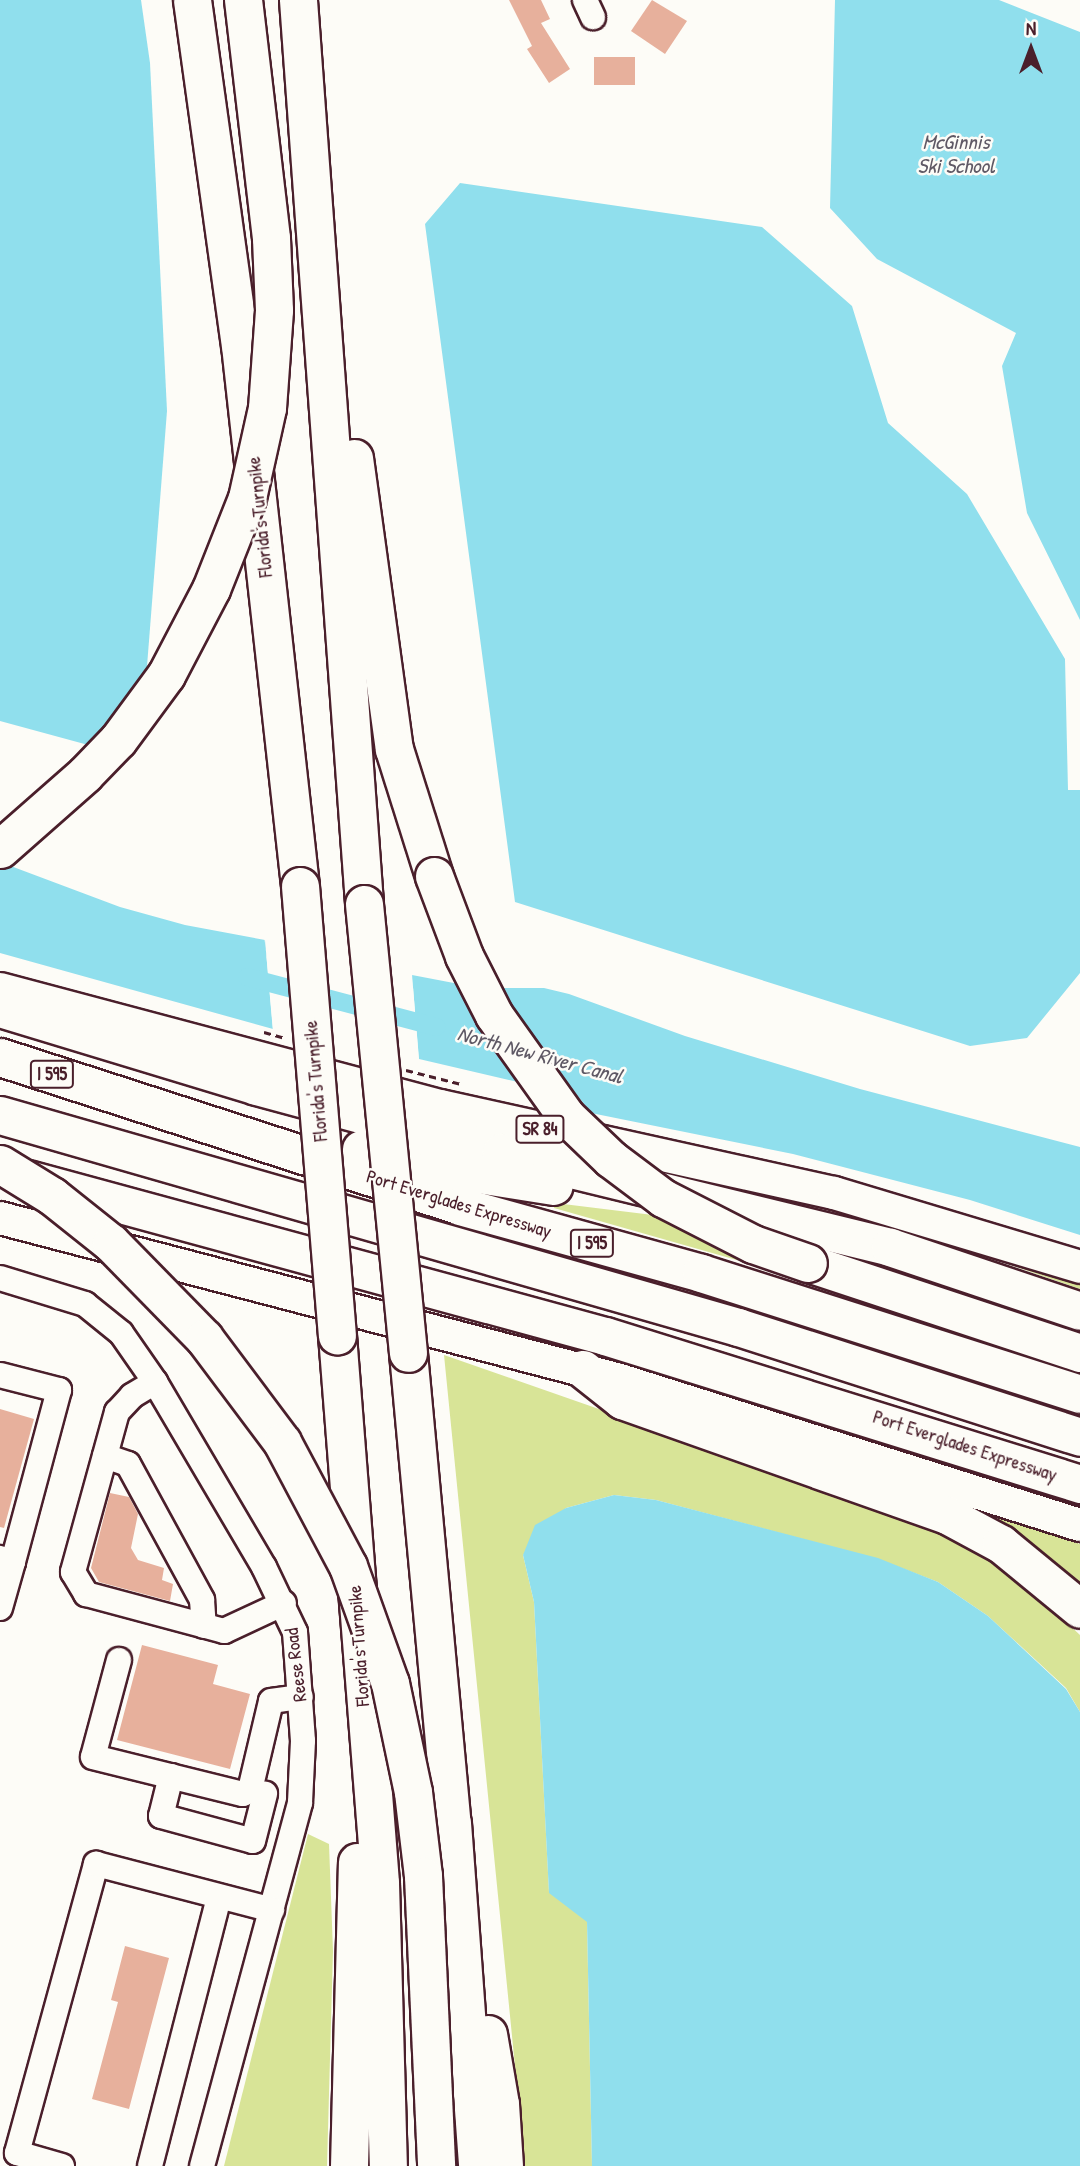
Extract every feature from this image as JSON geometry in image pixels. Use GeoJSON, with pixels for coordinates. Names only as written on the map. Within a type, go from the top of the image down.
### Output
{"type":"FeatureCollection","features":[{"type":"Feature","properties":{"kind":"highway","name":"Florida's Turnpike"},"geometry":{"type":"LineString","coordinates":[[192,0],[240,345],[300,886],[337,1335],[369,1785],[380,1883],[388,2166]]}},
{"type":"Feature","properties":{"kind":"highway"},"geometry":{"type":"LineString","coordinates":[[0,849],[85,774],[166,675],[211,589],[247,498],[267,408],[274,310],[271,238],[243,0]]}},
{"type":"Feature","properties":{"kind":"highway"},"geometry":{"type":"LineString","coordinates":[[298,0],[364,904],[452,1823],[477,2166]]}},
{"type":"Feature","properties":{"kind":"highway"},"geometry":{"type":"LineString","coordinates":[[317,233],[377,603],[394,749],[434,876],[464,956],[494,1015],[566,1116],[611,1159],[663,1198],[753,1244],[1080,1353]]}},
{"type":"Feature","properties":{"kind":"highway"},"geometry":{"type":"LineString","coordinates":[[0,1008],[256,1086],[501,1152],[633,1181],[659,1192],[890,1247],[1080,1311]]}},
{"type":"Feature","properties":{"kind":"highway","name":"Port Everglades Expressway"},"geometry":{"type":"LineString","coordinates":[[0,1057],[460,1206],[701,1273],[1080,1394]]}},
{"type":"Feature","properties":{"kind":"highway"},"geometry":{"type":"LineString","coordinates":[[104,1091],[457,1171],[611,1194],[659,1192]]}},
{"type":"Feature","properties":{"kind":"highway"},"geometry":{"type":"LineString","coordinates":[[0,1115],[738,1327],[1080,1437]]}},
{"type":"Feature","properties":{"kind":"highway"},"geometry":{"type":"LineString","coordinates":[[0,1164],[52,1196],[111,1243],[204,1338],[282,1442],[348,1566],[390,1683],[413,1792],[423,1876],[436,2166]]}},
{"type":"Feature","properties":{"kind":"highway","name":"Port Everglades Expressway"},"geometry":{"type":"LineString","coordinates":[[0,1172],[605,1336],[1080,1484]]}},
{"type":"Feature","properties":{"kind":"highway"},"geometry":{"type":"LineString","coordinates":[[583,1369],[622,1400],[965,1524],[1027,1562],[1080,1609]]}},
{"type":"Feature","properties":{"kind":"highway"},"geometry":{"type":"LineString","coordinates":[[349,2166],[357,1849],[369,1785]]}},
{"type":"Feature","properties":{"kind":"highway"},"geometry":{"type":"LineString","coordinates":[[452,1823],[500,2104],[504,2166]]}},
{"type":"Feature","properties":{"kind":"main road","name":"SR 84"},"geometry":{"type":"LineString","coordinates":[[0,989],[441,1106],[834,1193],[1080,1267]]}},
{"type":"Feature","properties":{"kind":"main road"},"geometry":{"type":"LineString","coordinates":[[0,1219],[583,1369],[837,1445],[1080,1525]]}},
{"type":"Feature","properties":{"kind":"street","name":"Reese Road"},"geometry":{"type":"LineString","coordinates":[[0,1278],[58,1294],[103,1316],[121,1333],[155,1382],[284,1604],[295,1632],[301,1697],[300,1803],[202,2166]]}},
{"type":"Feature","properties":{"kind":"street"},"geometry":{"type":"LineString","coordinates":[[0,1375],[59,1390],[7,1560],[0,1608]]}},
{"type":"Feature","properties":{"kind":"street"},"geometry":{"type":"LineString","coordinates":[[155,1382],[117,1412],[73,1572],[86,1594],[224,1631],[284,1604]]}},
{"type":"Feature","properties":{"kind":"street"},"geometry":{"type":"LineString","coordinates":[[105,1457],[128,1464],[202,1600],[204,1626]]}},
{"type":"Feature","properties":{"kind":"street"},"geometry":{"type":"LineString","coordinates":[[119,1660],[93,1757],[243,1794],[258,1792],[300,1803]]}},
{"type":"Feature","properties":{"kind":"street"},"geometry":{"type":"LineString","coordinates":[[171,1776],[161,1816],[253,1841],[271,1701],[301,1697]]}},
{"type":"Feature","properties":{"kind":"street"},"geometry":{"type":"LineString","coordinates":[[62,2166],[8,2150],[96,1864],[272,1910]]}},
{"type":"Feature","properties":{"kind":"street"},"geometry":{"type":"LineString","coordinates":[[150,2166],[219,1897]]}},
{"type":"Feature","properties":{"kind":"green space"},"geometry":{"type":"Polygon","coordinates":[[[555,1203],[661,1216],[726,1250],[800,1278],[554,1208],[555,1203]]]}},
{"type":"Feature","properties":{"kind":"green space"},"geometry":{"type":"Polygon","coordinates":[[[947,1243],[992,1254],[1080,1284],[1080,1289],[947,1243]]]}},
{"type":"Feature","properties":{"kind":"green space"},"geometry":{"type":"Polygon","coordinates":[[[444,1355],[917,1520],[1020,1579],[1080,1635],[1080,1712],[1066,1688],[988,1616],[938,1582],[878,1559],[656,1500],[614,1495],[566,1508],[523,1555],[534,1602],[549,1892],[587,1921],[592,2166],[525,2166],[444,1355]]]}},
{"type":"Feature","properties":{"kind":"green space"},"geometry":{"type":"Polygon","coordinates":[[[980,1510],[1080,1544],[1080,1585],[1047,1555],[980,1510]]]}},
{"type":"Feature","properties":{"kind":"green space"},"geometry":{"type":"Polygon","coordinates":[[[308,1834],[329,1844],[333,1951],[327,2166],[224,2166],[308,1834]]]}},
{"type":"Feature","properties":{"kind":"water"},"geometry":{"type":"Polygon","coordinates":[[[0,0],[141,0],[150,63],[167,411],[141,743],[125,755],[0,721],[0,0]]]}},
{"type":"Feature","properties":{"kind":"water","name":"McGinnis Ski School"},"geometry":{"type":"Polygon","coordinates":[[[835,0],[999,0],[1080,32],[1080,620],[1027,513],[1002,366],[1016,333],[877,259],[830,208],[835,0]]]}},
{"type":"Feature","properties":{"kind":"water"},"geometry":{"type":"Polygon","coordinates":[[[460,183],[762,227],[852,306],[888,423],[967,494],[1065,659],[1068,790],[1080,790],[1080,973],[1027,1038],[970,1046],[515,902],[425,224],[460,183]]]}},
{"type":"Feature","properties":{"kind":"water"},"geometry":{"type":"Polygon","coordinates":[[[0,862],[120,907],[185,925],[265,940],[273,1029],[0,953],[0,862]]]}},
{"type":"Feature","properties":{"kind":"water"},"geometry":{"type":"Polygon","coordinates":[[[412,975],[459,984],[518,1082],[419,1059],[412,975]]]}},
{"type":"Feature","properties":{"kind":"water"},"geometry":{"type":"Polygon","coordinates":[[[501,988],[544,988],[569,994],[685,1036],[860,1089],[1080,1147],[1080,1235],[970,1200],[793,1154],[591,1113],[521,1023],[501,988]]]}},
{"type":"Feature","properties":{"kind":"water"},"geometry":{"type":"Polygon","coordinates":[[[614,1495],[656,1500],[878,1558],[938,1582],[988,1616],[1066,1689],[1080,1712],[1080,2166],[592,2166],[587,1922],[549,1893],[534,1602],[523,1555],[535,1525],[566,1508],[614,1495]]]}},
{"type":"Feature","properties":{"kind":"pier"},"geometry":{"type":"Polygon","coordinates":[[[266,948],[277,1028],[273,1032],[266,948]]]}},
{"type":"Feature","properties":{"kind":"pier"},"geometry":{"type":"Polygon","coordinates":[[[412,978],[419,1062],[415,1059],[412,978]]]}},
{"type":"Feature","properties":{"kind":"building"},"geometry":{"type":"Polygon","coordinates":[[[509,0],[541,0],[550,19],[541,23],[570,69],[549,83],[527,49],[532,46],[509,0]]]}},
{"type":"Feature","properties":{"kind":"building"},"geometry":{"type":"Polygon","coordinates":[[[652,0],[687,21],[665,54],[631,31],[652,0]]]}},
{"type":"Feature","properties":{"kind":"building"},"geometry":{"type":"Polygon","coordinates":[[[594,57],[635,57],[635,85],[594,85],[594,57]]]}},
{"type":"Feature","properties":{"kind":"building"},"geometry":{"type":"Polygon","coordinates":[[[0,1409],[34,1419],[4,1528],[0,1527],[0,1409]]]}},
{"type":"Feature","properties":{"kind":"building"},"geometry":{"type":"Polygon","coordinates":[[[110,1493],[129,1497],[138,1514],[131,1548],[138,1560],[164,1568],[162,1580],[173,1584],[170,1601],[99,1582],[91,1568],[110,1493]]]}},
{"type":"Feature","properties":{"kind":"building"},"geometry":{"type":"Polygon","coordinates":[[[142,1645],[218,1665],[213,1684],[250,1694],[230,1769],[117,1740],[142,1645]]]}},
{"type":"Feature","properties":{"kind":"building"},"geometry":{"type":"Polygon","coordinates":[[[125,1946],[169,1958],[129,2109],[92,2099],[118,2002],[111,2000],[125,1946]]]}},
{"type":"Feature","properties":{"kind":"waterway","name":"North New River Canal"},"geometry":{"type":"LineString","coordinates":[[247,977],[436,1027]]}}]}
